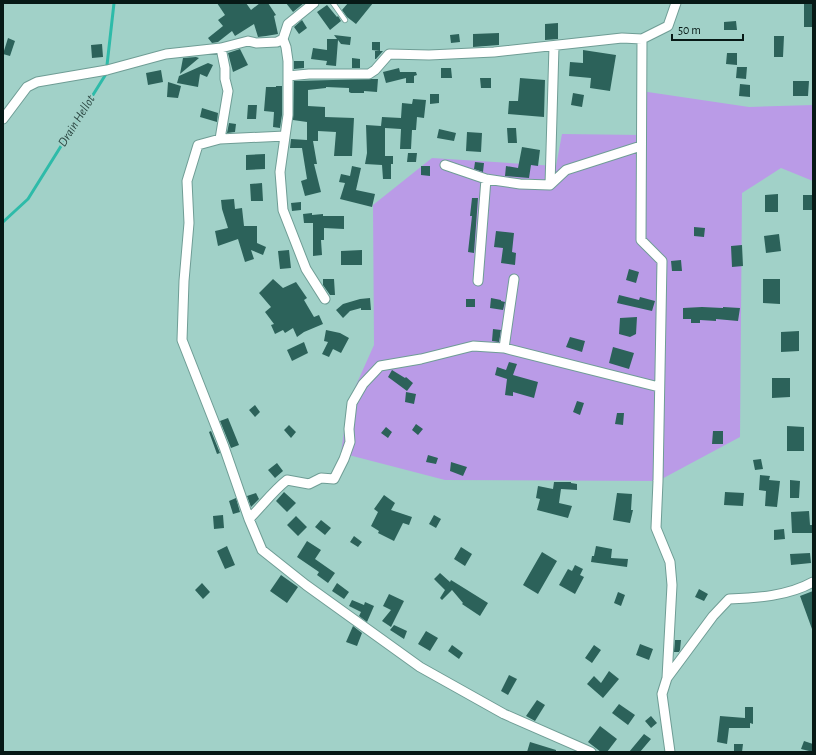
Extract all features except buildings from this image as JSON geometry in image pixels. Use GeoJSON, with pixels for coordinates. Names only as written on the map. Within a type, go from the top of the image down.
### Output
{"type":"FeatureCollection","features":[{"type":"Feature","properties":{"kind":"street"},"geometry":{"type":"LineString","coordinates":[[314,3],[288,24],[283,39],[286,47],[288,76],[288,115],[280,172],[283,210],[306,269],[325,299]]}},
{"type":"Feature","properties":{"kind":"street"},"geometry":{"type":"LineString","coordinates":[[288,76],[309,74],[369,74],[376,70],[389,54],[430,55],[494,52],[622,38],[642,39],[668,26],[676,3]]}},
{"type":"Feature","properties":{"kind":"street"},"geometry":{"type":"LineString","coordinates":[[3,119],[27,87],[37,82],[106,70],[166,54],[222,48],[248,42],[270,42],[283,39]]}},
{"type":"Feature","properties":{"kind":"street"},"geometry":{"type":"LineString","coordinates":[[642,39],[641,240],[662,261],[656,528],[670,562],[672,585],[667,678],[662,694],[670,752]]}},
{"type":"Feature","properties":{"kind":"street"},"geometry":{"type":"LineString","coordinates":[[550,185],[554,46]]}},
{"type":"Feature","properties":{"kind":"street"},"geometry":{"type":"LineString","coordinates":[[220,139],[228,91],[225,79],[222,48]]}},
{"type":"Feature","properties":{"kind":"street"},"geometry":{"type":"LineString","coordinates":[[285,136],[220,139],[198,145],[187,180],[189,224],[184,281],[182,340],[262,550],[312,590],[420,667],[504,714],[591,752]]}},
{"type":"Feature","properties":{"kind":"street"},"geometry":{"type":"LineString","coordinates":[[445,165],[486,179],[520,184],[550,185],[566,170],[641,146]]}},
{"type":"Feature","properties":{"kind":"street"},"geometry":{"type":"LineString","coordinates":[[478,281],[486,179]]}},
{"type":"Feature","properties":{"kind":"street"},"geometry":{"type":"LineString","coordinates":[[504,348],[514,279]]}},
{"type":"Feature","properties":{"kind":"street"},"geometry":{"type":"LineString","coordinates":[[249,519],[276,489],[287,480],[309,484],[321,478],[334,479],[350,442],[349,429],[352,403],[363,384],[380,366],[421,359],[473,346],[504,348],[659,387]]}},
{"type":"Feature","properties":{"kind":"street"},"geometry":{"type":"LineString","coordinates":[[667,678],[713,616],[729,599],[764,597],[803,588],[813,582]]}},
{"type":"Feature","properties":{"kind":"lane"},"geometry":{"type":"LineString","coordinates":[[333,3],[345,20]]}},
{"type":"Feature","properties":{"kind":"shaded area"},"geometry":{"type":"Polygon","coordinates":[[[641,91],[749,107],[813,105],[813,181],[781,168],[742,193],[740,437],[658,481],[445,480],[341,453],[348,403],[374,345],[373,205],[432,158],[556,166],[562,134],[641,135],[641,91]]]}},
{"type":"Feature","properties":{"kind":"waterway","name":"Drain Hellot"},"geometry":{"type":"LineString","coordinates":[[3,222],[28,199],[106,74],[114,3]]}}]}
